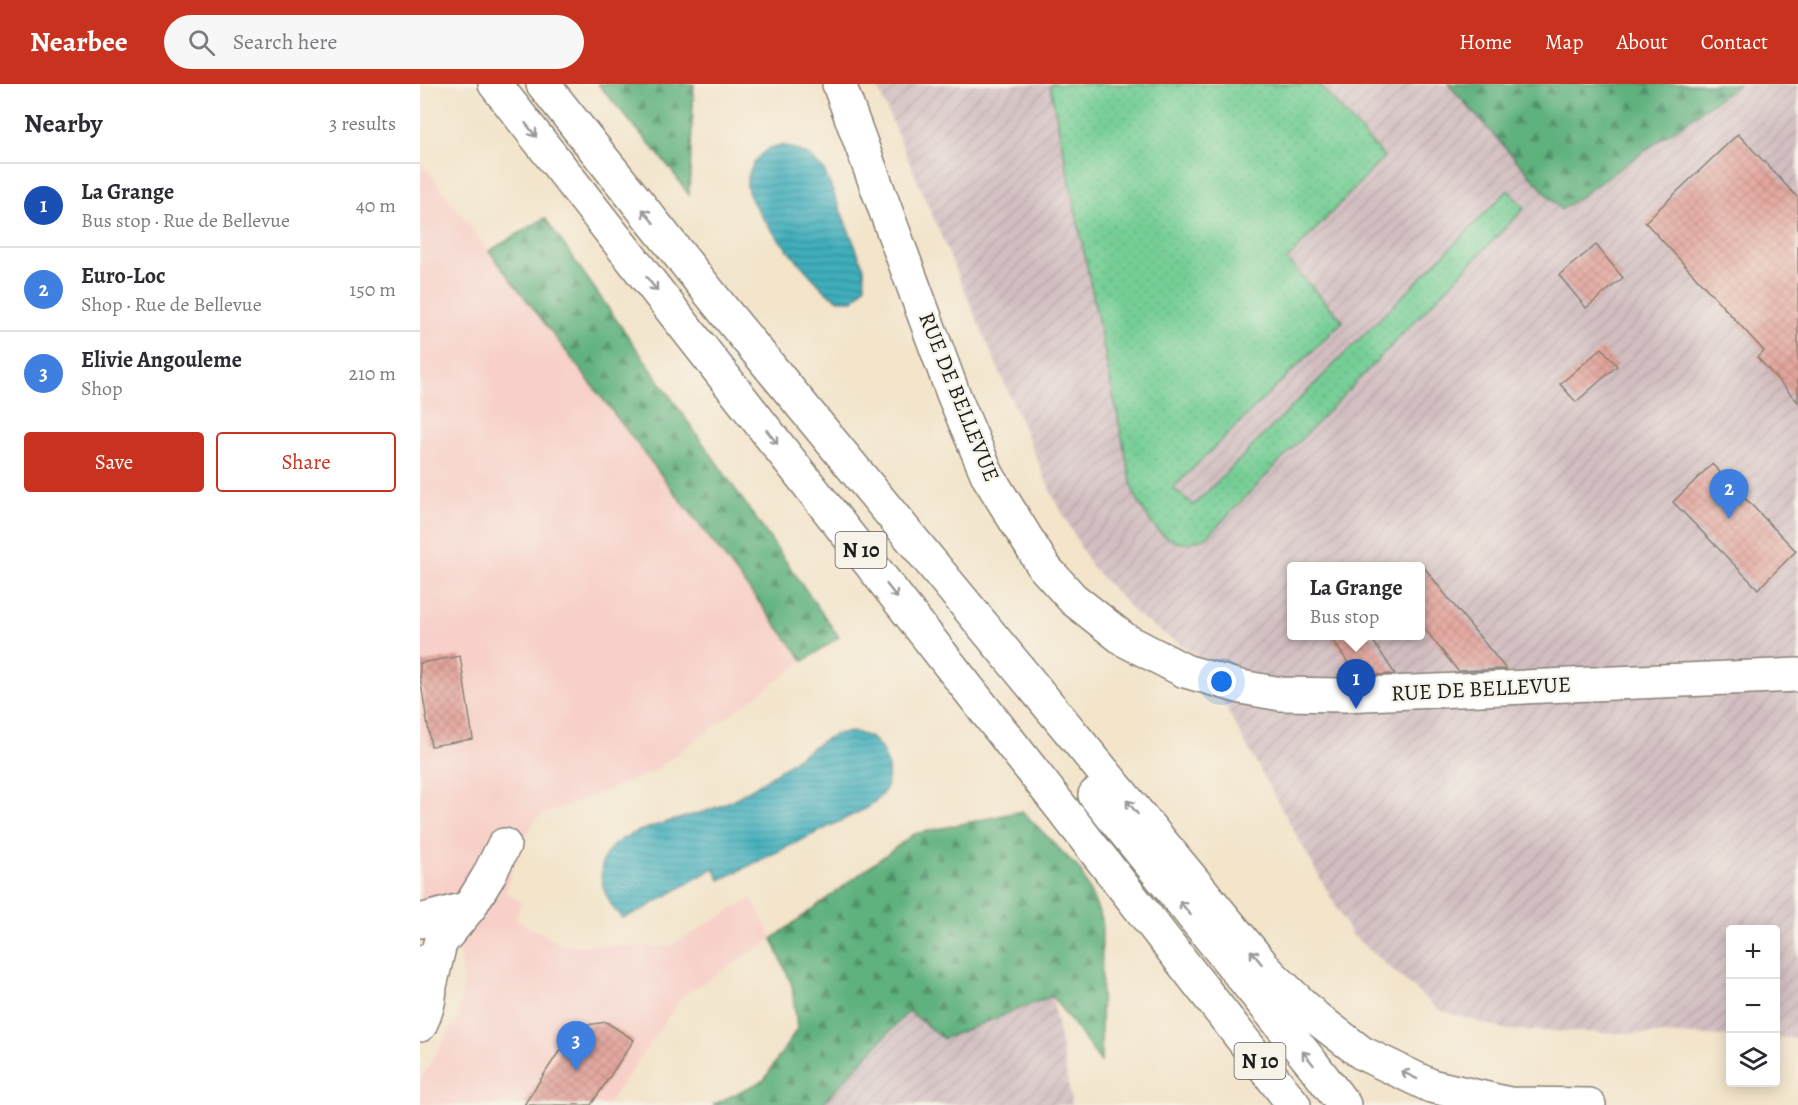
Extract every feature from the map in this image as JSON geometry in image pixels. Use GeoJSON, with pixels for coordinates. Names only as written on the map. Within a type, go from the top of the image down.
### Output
{"type":"FeatureCollection","features":[{"type":"Feature","properties":{"kind":"main road","name":"N 10"},"geometry":{"type":"LineString","coordinates":[[495,84],[1294,1105]]}},
{"type":"Feature","properties":{"kind":"main road","name":"N 10"},"geometry":{"type":"LineString","coordinates":[[543,84],[724,311],[1123,832],[1344,1105]]}},
{"type":"Feature","properties":{"kind":"main road","name":"RUE DE BELLEVUE"},"geometry":{"type":"LineString","coordinates":[[839,84],[954,396],[988,476],[1044,567],[1073,599],[1125,640],[1185,671],[1241,687],[1281,694],[1343,695],[1798,675]]}},
{"type":"Feature","properties":{"kind":"main road"},"geometry":{"type":"LineString","coordinates":[[724,311],[1270,974],[1315,1017],[1362,1053],[1431,1086],[1510,1104],[1589,1105]]}},
{"type":"Feature","properties":{"kind":"main road"},"geometry":{"type":"LineString","coordinates":[[420,1025],[429,1004],[431,982],[440,943],[469,908],[504,845]]}},
{"type":"Feature","properties":{"kind":"main road"},"geometry":{"type":"LineString","coordinates":[[420,921],[469,908]]}},
{"type":"Feature","properties":{"kind":"main road"},"geometry":{"type":"LineString","coordinates":[[420,947],[427,960],[431,982]]}},
{"type":"Feature","properties":{"kind":"main road"},"geometry":{"type":"LineString","coordinates":[[1226,1017],[1288,1105]]}},
{"type":"Feature","properties":{"kind":"shaded area"},"geometry":{"type":"Polygon","coordinates":[[[876,84],[1448,84],[1561,210],[1739,84],[1798,84],[1798,1038],[1780,1038],[1780,925],[1726,925],[1726,1036],[1506,1030],[1439,1010],[1351,934],[1197,656],[1137,615],[1091,566],[1051,492],[876,84]]]}},
{"type":"Feature","properties":{"kind":"shaded area"},"geometry":{"type":"Polygon","coordinates":[[[420,161],[804,661],[651,773],[537,817],[519,847],[505,893],[521,902],[515,919],[562,945],[668,947],[752,898],[772,939],[683,996],[607,1105],[420,1105],[420,1080],[458,1017],[463,986],[459,953],[420,897],[420,161]]]}},
{"type":"Feature","properties":{"kind":"shaded area"},"geometry":{"type":"Polygon","coordinates":[[[1052,996],[1072,1105],[821,1105],[909,1011],[943,1039],[1052,996]]]}},
{"type":"Feature","properties":{"kind":"green space"},"geometry":{"type":"Polygon","coordinates":[[[598,84],[694,84],[689,195],[669,167],[598,84]]]}},
{"type":"Feature","properties":{"kind":"green space"},"geometry":{"type":"Polygon","coordinates":[[[1052,84],[1318,84],[1384,157],[1287,260],[1343,321],[1173,488],[1194,505],[1508,190],[1524,208],[1207,537],[1190,543],[1175,541],[1166,537],[1152,524],[1133,491],[1050,86],[1052,84]]]}},
{"type":"Feature","properties":{"kind":"green space"},"geometry":{"type":"Polygon","coordinates":[[[1448,84],[1739,84],[1561,210],[1448,84]]]}},
{"type":"Feature","properties":{"kind":"green space"},"geometry":{"type":"Polygon","coordinates":[[[545,218],[839,637],[804,661],[489,251],[545,218]]]}},
{"type":"Feature","properties":{"kind":"green space"},"geometry":{"type":"Polygon","coordinates":[[[1022,811],[1080,870],[1102,919],[1101,1062],[1052,996],[943,1039],[909,1011],[821,1105],[713,1105],[764,1080],[797,1029],[792,985],[772,939],[914,834],[1022,811]]]}},
{"type":"Feature","properties":{"kind":"water"},"geometry":{"type":"Polygon","coordinates":[[[782,145],[808,155],[824,170],[864,268],[865,286],[854,300],[839,300],[826,292],[769,226],[751,198],[747,182],[753,165],[765,151],[782,145]]]}},
{"type":"Feature","properties":{"kind":"water"},"geometry":{"type":"Polygon","coordinates":[[[855,732],[867,736],[879,746],[888,767],[886,788],[880,797],[867,808],[720,880],[714,868],[642,910],[622,918],[610,903],[601,876],[602,867],[610,849],[619,841],[645,829],[720,806],[758,785],[823,740],[855,732]]]}},
{"type":"Feature","properties":{"kind":"building"},"geometry":{"type":"Polygon","coordinates":[[[1738,134],[1798,198],[1798,402],[1757,357],[1764,351],[1645,222],[1738,134]]]}},
{"type":"Feature","properties":{"kind":"building"},"geometry":{"type":"Polygon","coordinates":[[[1596,245],[1623,278],[1586,308],[1559,275],[1596,245]]]}},
{"type":"Feature","properties":{"kind":"building"},"geometry":{"type":"Polygon","coordinates":[[[1602,348],[1617,366],[1576,402],[1560,384],[1602,348]]]}},
{"type":"Feature","properties":{"kind":"building"},"geometry":{"type":"Polygon","coordinates":[[[1712,464],[1796,551],[1758,589],[1673,502],[1712,464]]]}},
{"type":"Feature","properties":{"kind":"building"},"geometry":{"type":"Polygon","coordinates":[[[1425,568],[1506,669],[1458,671],[1425,629],[1425,568]]]}},
{"type":"Feature","properties":{"kind":"building"},"geometry":{"type":"Polygon","coordinates":[[[1333,640],[1373,640],[1395,674],[1357,676],[1333,640]]]}},
{"type":"Feature","properties":{"kind":"building"},"geometry":{"type":"Polygon","coordinates":[[[460,656],[473,739],[431,746],[420,677],[420,663],[460,656]]]}},
{"type":"Feature","properties":{"kind":"building"},"geometry":{"type":"Polygon","coordinates":[[[606,1022],[634,1040],[591,1105],[524,1105],[575,1027],[606,1022]]]}},
{"type":"Feature","properties":{"kind":"place","name":"Euro-Loc"},"geometry":{"type":"Point","coordinates":[1729,519]}},
{"type":"Feature","properties":{"kind":"place","name":"La Grange"},"geometry":{"type":"Point","coordinates":[1356,709]}},
{"type":"Feature","properties":{"kind":"place","name":"Elivie Angouleme"},"geometry":{"type":"Point","coordinates":[576,1071]}}]}
